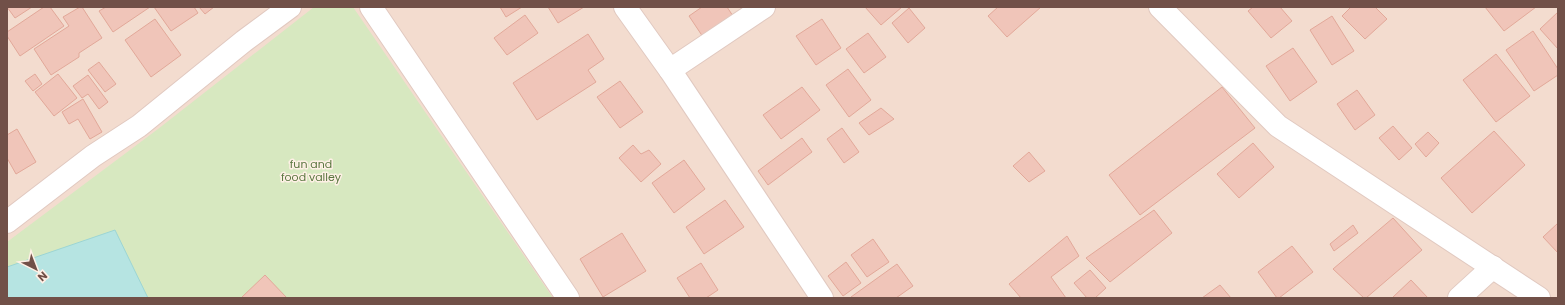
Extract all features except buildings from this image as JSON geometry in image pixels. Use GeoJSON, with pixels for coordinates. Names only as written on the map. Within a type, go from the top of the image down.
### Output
{"type":"FeatureCollection","features":[{"type":"Feature","properties":{"kind":"street"},"geometry":{"type":"LineString","coordinates":[[7,222],[93,156],[139,126],[244,41],[290,7]]}},
{"type":"Feature","properties":{"kind":"street"},"geometry":{"type":"LineString","coordinates":[[371,7],[568,298]]}},
{"type":"Feature","properties":{"kind":"street"},"geometry":{"type":"LineString","coordinates":[[625,7],[670,70],[822,298]]}},
{"type":"Feature","properties":{"kind":"street"},"geometry":{"type":"LineString","coordinates":[[670,70],[764,7]]}},
{"type":"Feature","properties":{"kind":"street"},"geometry":{"type":"LineString","coordinates":[[1160,7],[1278,126],[1539,298]]}},
{"type":"Feature","properties":{"kind":"street"},"geometry":{"type":"LineString","coordinates":[[1459,298],[1493,267]]}},
{"type":"Feature","properties":{"kind":"shaded area"},"geometry":{"type":"Polygon","coordinates":[[[7,7],[1558,7],[1558,298],[7,298],[7,7]]]}},
{"type":"Feature","properties":{"kind":"green space","name":"fun and food valley"},"geometry":{"type":"Polygon","coordinates":[[[314,7],[353,7],[553,298],[7,298],[7,242],[158,129],[314,7]]]}},
{"type":"Feature","properties":{"kind":"water"},"geometry":{"type":"Polygon","coordinates":[[[115,230],[148,298],[7,298],[7,267],[115,230]]]}}]}
